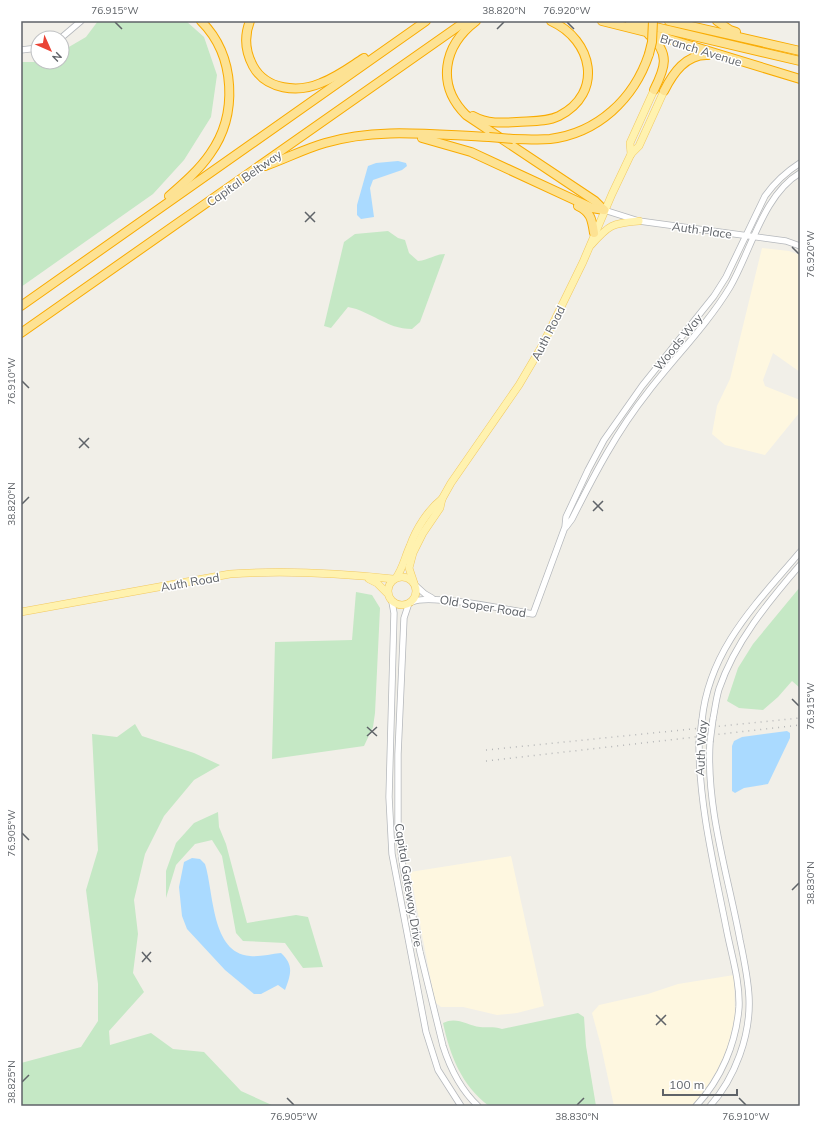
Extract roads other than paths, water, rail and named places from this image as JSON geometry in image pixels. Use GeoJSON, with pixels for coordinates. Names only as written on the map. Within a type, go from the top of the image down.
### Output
{"type":"FeatureCollection","features":[{"type":"Feature","properties":{"kind":"highway"},"geometry":{"type":"LineString","coordinates":[[129,230],[186,181],[202,165],[216,144],[225,124],[229,91],[226,68],[219,46],[201,21]]}},
{"type":"Feature","properties":{"kind":"highway"},"geometry":{"type":"LineString","coordinates":[[250,21],[246,44],[255,69],[266,80],[281,87],[290,88],[312,86],[329,80],[425,21]]}},
{"type":"Feature","properties":{"kind":"highway","name":"Capital Beltway"},"geometry":{"type":"LineString","coordinates":[[21,306],[425,21]]}},
{"type":"Feature","properties":{"kind":"highway","name":"Capital Beltway"},"geometry":{"type":"LineString","coordinates":[[21,333],[466,21]]}},
{"type":"Feature","properties":{"kind":"highway"},"geometry":{"type":"LineString","coordinates":[[476,21],[460,37],[449,59],[447,84],[454,101],[466,116],[595,201],[604,210]]}},
{"type":"Feature","properties":{"kind":"highway"},"geometry":{"type":"LineString","coordinates":[[454,101],[461,108],[480,120],[501,123],[551,119],[573,107],[585,88],[588,79],[585,51],[576,38],[562,26],[551,21]]}},
{"type":"Feature","properties":{"kind":"highway","name":"Branch Avenue"},"geometry":{"type":"LineString","coordinates":[[602,21],[646,32],[715,55],[800,79]]}},
{"type":"Feature","properties":{"kind":"highway"},"geometry":{"type":"LineString","coordinates":[[630,21],[800,61]]}},
{"type":"Feature","properties":{"kind":"highway"},"geometry":{"type":"LineString","coordinates":[[256,169],[325,143],[356,136],[404,134],[513,139],[549,139],[580,132],[605,117],[625,98],[640,77],[652,42],[653,21]]}},
{"type":"Feature","properties":{"kind":"highway","name":"Branch Avenue"},"geometry":{"type":"LineString","coordinates":[[669,21],[800,51]]}},
{"type":"Feature","properties":{"kind":"highway"},"geometry":{"type":"LineString","coordinates":[[717,21],[730,30],[767,43]]}},
{"type":"Feature","properties":{"kind":"highway"},"geometry":{"type":"LineString","coordinates":[[646,32],[655,40],[664,54],[662,73],[654,90]]}},
{"type":"Feature","properties":{"kind":"highway"},"geometry":{"type":"LineString","coordinates":[[664,91],[679,67],[689,59],[696,56],[715,55]]}},
{"type":"Feature","properties":{"kind":"highway"},"geometry":{"type":"LineString","coordinates":[[404,134],[471,152],[592,208],[604,210]]}},
{"type":"Feature","properties":{"kind":"highway"},"geometry":{"type":"LineString","coordinates":[[544,185],[553,194],[586,210],[591,216],[594,233]]}},
{"type":"Feature","properties":{"kind":"main road","name":"Auth Road"},"geometry":{"type":"LineString","coordinates":[[631,154],[630,143],[654,90]]}},
{"type":"Feature","properties":{"kind":"main road","name":"Auth Road"},"geometry":{"type":"LineString","coordinates":[[21,612],[230,574],[281,572],[394,578],[415,534],[435,504],[442,499],[529,370],[589,248],[604,210],[631,154],[639,146],[664,91]]}},
{"type":"Feature","properties":{"kind":"main road"},"geometry":{"type":"LineString","coordinates":[[589,248],[605,229],[613,225],[639,221]]}},
{"type":"Feature","properties":{"kind":"main road","name":"Auth Road"},"geometry":{"type":"LineString","coordinates":[[414,584],[409,568],[413,553],[424,531],[440,508],[442,499]]}},
{"type":"Feature","properties":{"kind":"main road","name":"Auth Road"},"geometry":{"type":"LineString","coordinates":[[361,576],[377,583],[387,593]]}},
{"type":"Feature","properties":{"kind":"main road"},"geometry":{"type":"LineString","coordinates":[[394,578],[408,578],[414,584],[416,594],[410,602],[402,606],[392,602],[387,593],[389,584],[394,578]]}},
{"type":"Feature","properties":{"kind":"street"},"geometry":{"type":"LineString","coordinates":[[70,30],[81,21]]}},
{"type":"Feature","properties":{"kind":"street","name":"Woods Way"},"geometry":{"type":"LineString","coordinates":[[533,614],[565,527],[566,517],[604,440],[642,386],[714,296],[726,277],[765,196],[772,186],[782,176],[800,163]]}},
{"type":"Feature","properties":{"kind":"street","name":"Woods Way"},"geometry":{"type":"LineString","coordinates":[[565,527],[572,519],[611,445],[648,392],[715,309],[730,286],[772,201],[778,192],[800,172]]}},
{"type":"Feature","properties":{"kind":"street","name":"Auth Place"},"geometry":{"type":"LineString","coordinates":[[604,210],[639,221],[754,238],[786,241],[800,246]]}},
{"type":"Feature","properties":{"kind":"street","name":"Auth Way"},"geometry":{"type":"LineString","coordinates":[[696,1106],[717,1079],[729,1055],[739,1007],[736,971],[701,796],[699,743],[704,707],[712,678],[735,630],[800,552]]}},
{"type":"Feature","properties":{"kind":"street","name":"Auth Way"},"geometry":{"type":"LineString","coordinates":[[710,1106],[732,1071],[746,1033],[749,998],[746,971],[715,822],[708,766],[713,719],[719,690],[740,644],[760,615],[800,565]]}},
{"type":"Feature","properties":{"kind":"street","name":"Old Soper Road"},"geometry":{"type":"LineString","coordinates":[[414,584],[424,594],[434,599]]}},
{"type":"Feature","properties":{"kind":"street","name":"Old Soper Road"},"geometry":{"type":"LineString","coordinates":[[410,602],[417,599],[434,599],[533,614]]}},
{"type":"Feature","properties":{"kind":"street","name":"Capital Gateway Drive"},"geometry":{"type":"LineString","coordinates":[[392,602],[394,613],[390,773],[390,838],[392,854],[426,1032],[443,1081],[461,1106]]}},
{"type":"Feature","properties":{"kind":"street","name":"Capital Gateway Drive"},"geometry":{"type":"LineString","coordinates":[[410,602],[404,618],[398,754],[398,829],[401,855],[420,952],[448,1062],[457,1079],[478,1106]]}},
{"type":"Feature","properties":{"kind":"water"},"geometry":{"type":"Polygon","coordinates":[[[398,161],[406,163],[407,166],[402,170],[373,180],[370,188],[374,217],[361,219],[357,215],[357,205],[368,166],[376,163],[398,161]]]}},
{"type":"Feature","properties":{"kind":"water"},"geometry":{"type":"Polygon","coordinates":[[[787,731],[790,733],[790,738],[768,784],[744,788],[735,793],[732,791],[732,746],[734,741],[742,737],[787,731]]]}},
{"type":"Feature","properties":{"kind":"water"},"geometry":{"type":"Polygon","coordinates":[[[192,858],[200,859],[205,864],[216,919],[221,933],[228,944],[237,952],[250,956],[281,953],[290,966],[289,979],[285,990],[278,985],[261,994],[254,994],[225,970],[187,929],[182,916],[179,887],[184,862],[192,858]]]}},
{"type":"Feature","properties":{"kind":"railway"},"geometry":{"type":"LineString","coordinates":[[486,750],[800,718]]}},
{"type":"Feature","properties":{"kind":"railway"},"geometry":{"type":"LineString","coordinates":[[486,761],[800,725]]}}]}
